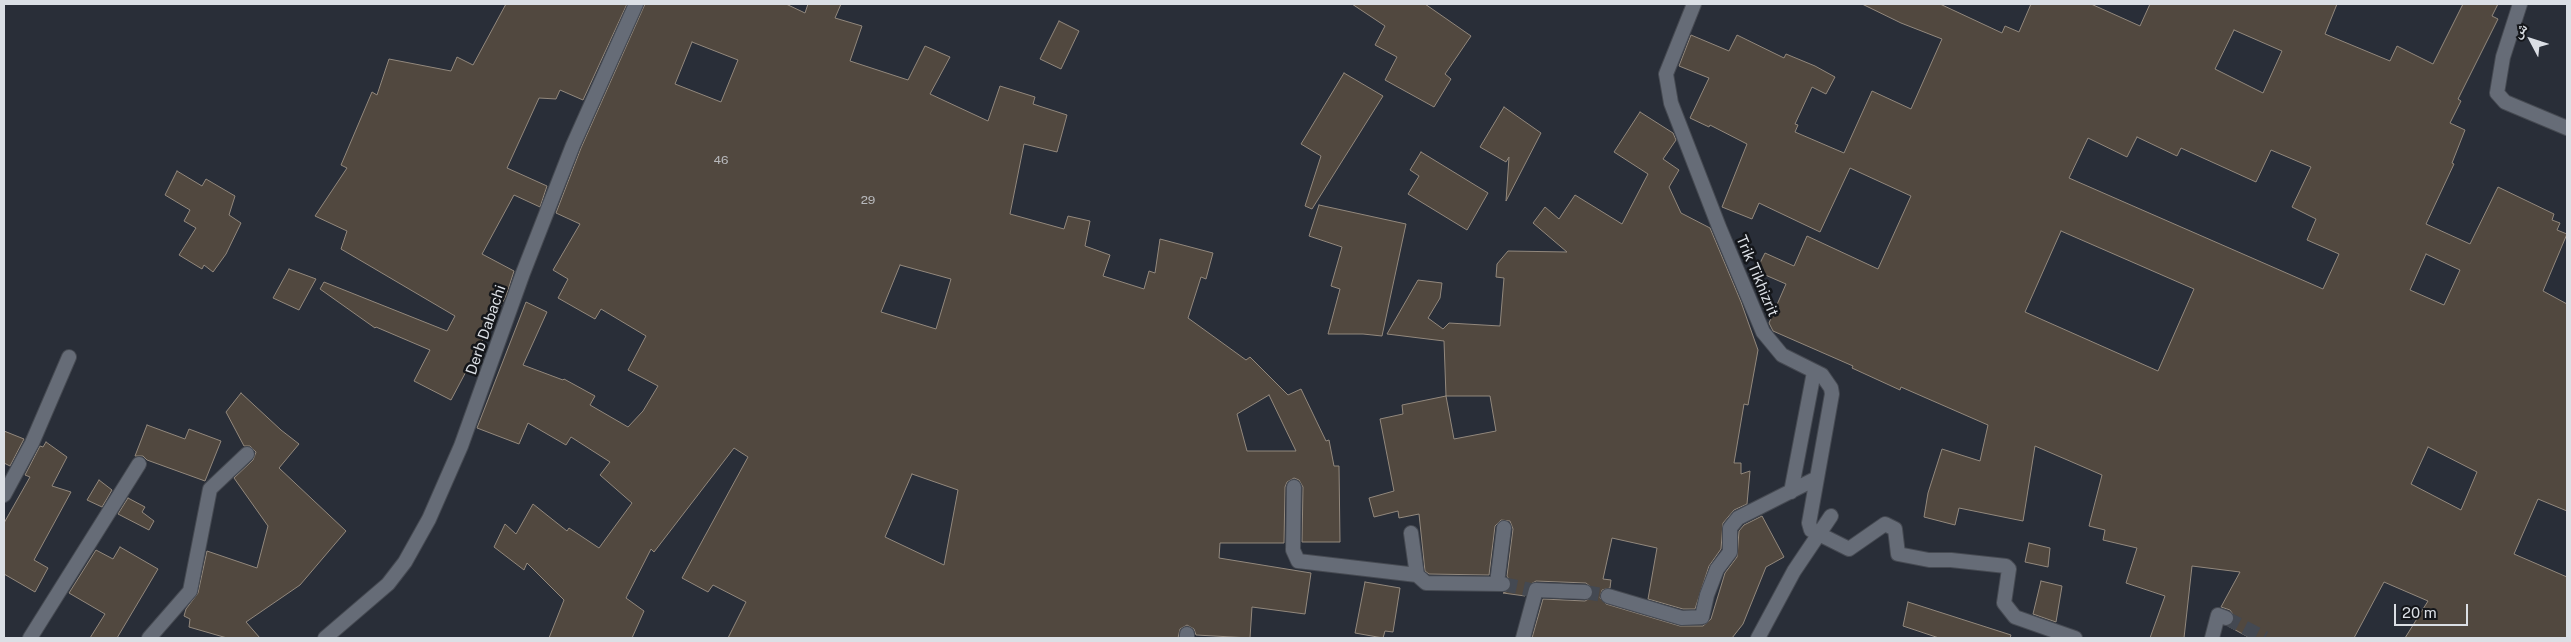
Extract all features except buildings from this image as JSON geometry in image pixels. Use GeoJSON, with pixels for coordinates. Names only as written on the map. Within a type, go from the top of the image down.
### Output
{"type":"FeatureCollection","features":[{"type":"Feature","properties":{"kind":"street","name":"Derb Dabachi"},"geometry":{"type":"LineString","coordinates":[[325,638],[388,584],[418,542],[446,484],[573,145],[636,4]]}},
{"type":"Feature","properties":{"kind":"street","name":"Trik Tikhizrit"},"geometry":{"type":"LineString","coordinates":[[1694,4],[1666,74],[1671,103],[1719,228],[1763,332],[1782,355],[1814,372],[1828,382],[1832,394],[1809,523],[1811,530],[1818,535]]}},
{"type":"Feature","properties":{"kind":"street"},"geometry":{"type":"LineString","coordinates":[[2520,4],[2503,58],[2497,93],[2505,102],[2567,128]]}},
{"type":"Feature","properties":{"kind":"street"},"geometry":{"type":"LineString","coordinates":[[4,495],[29,450],[69,357]]}},
{"type":"Feature","properties":{"kind":"street"},"geometry":{"type":"LineString","coordinates":[[1791,492],[1814,372]]}},
{"type":"Feature","properties":{"kind":"street"},"geometry":{"type":"LineString","coordinates":[[149,638],[190,591],[210,489],[247,454]]}},
{"type":"Feature","properties":{"kind":"street"},"geometry":{"type":"LineString","coordinates":[[30,638],[139,464]]}},
{"type":"Feature","properties":{"kind":"street"},"geometry":{"type":"LineString","coordinates":[[1608,596],[1682,618],[1702,617],[1707,595],[1717,569],[1730,552],[1730,528],[1738,518],[1817,478]]}},
{"type":"Feature","properties":{"kind":"street"},"geometry":{"type":"LineString","coordinates":[[1294,487],[1293,550],[1298,561],[1417,575],[1426,583],[1432,584],[1500,584],[1504,528]]}},
{"type":"Feature","properties":{"kind":"street"},"geometry":{"type":"LineString","coordinates":[[1758,638],[1794,571],[1831,516]]}},
{"type":"Feature","properties":{"kind":"street"},"geometry":{"type":"LineString","coordinates":[[1818,535],[1849,549],[1885,524],[1895,529],[1898,554],[1929,560],[1951,560],[2006,566],[2009,569],[2004,603],[2015,617],[2075,638]]}},
{"type":"Feature","properties":{"kind":"street"},"geometry":{"type":"LineString","coordinates":[[1411,533],[1417,575]]}},
{"type":"Feature","properties":{"kind":"street"},"geometry":{"type":"LineString","coordinates":[[1523,638],[1534,590],[1585,592]]}},
{"type":"Feature","properties":{"kind":"street"},"geometry":{"type":"LineString","coordinates":[[2212,638],[2218,615],[2226,618]]}},
{"type":"Feature","properties":{"kind":"tunnel"},"geometry":{"type":"LineString","coordinates":[[1503,584],[1531,590]]}},
{"type":"Feature","properties":{"kind":"tunnel"},"geometry":{"type":"LineString","coordinates":[[1585,592],[1608,596]]}},
{"type":"Feature","properties":{"kind":"tunnel"},"geometry":{"type":"LineString","coordinates":[[2226,618],[2265,638]]}}]}
